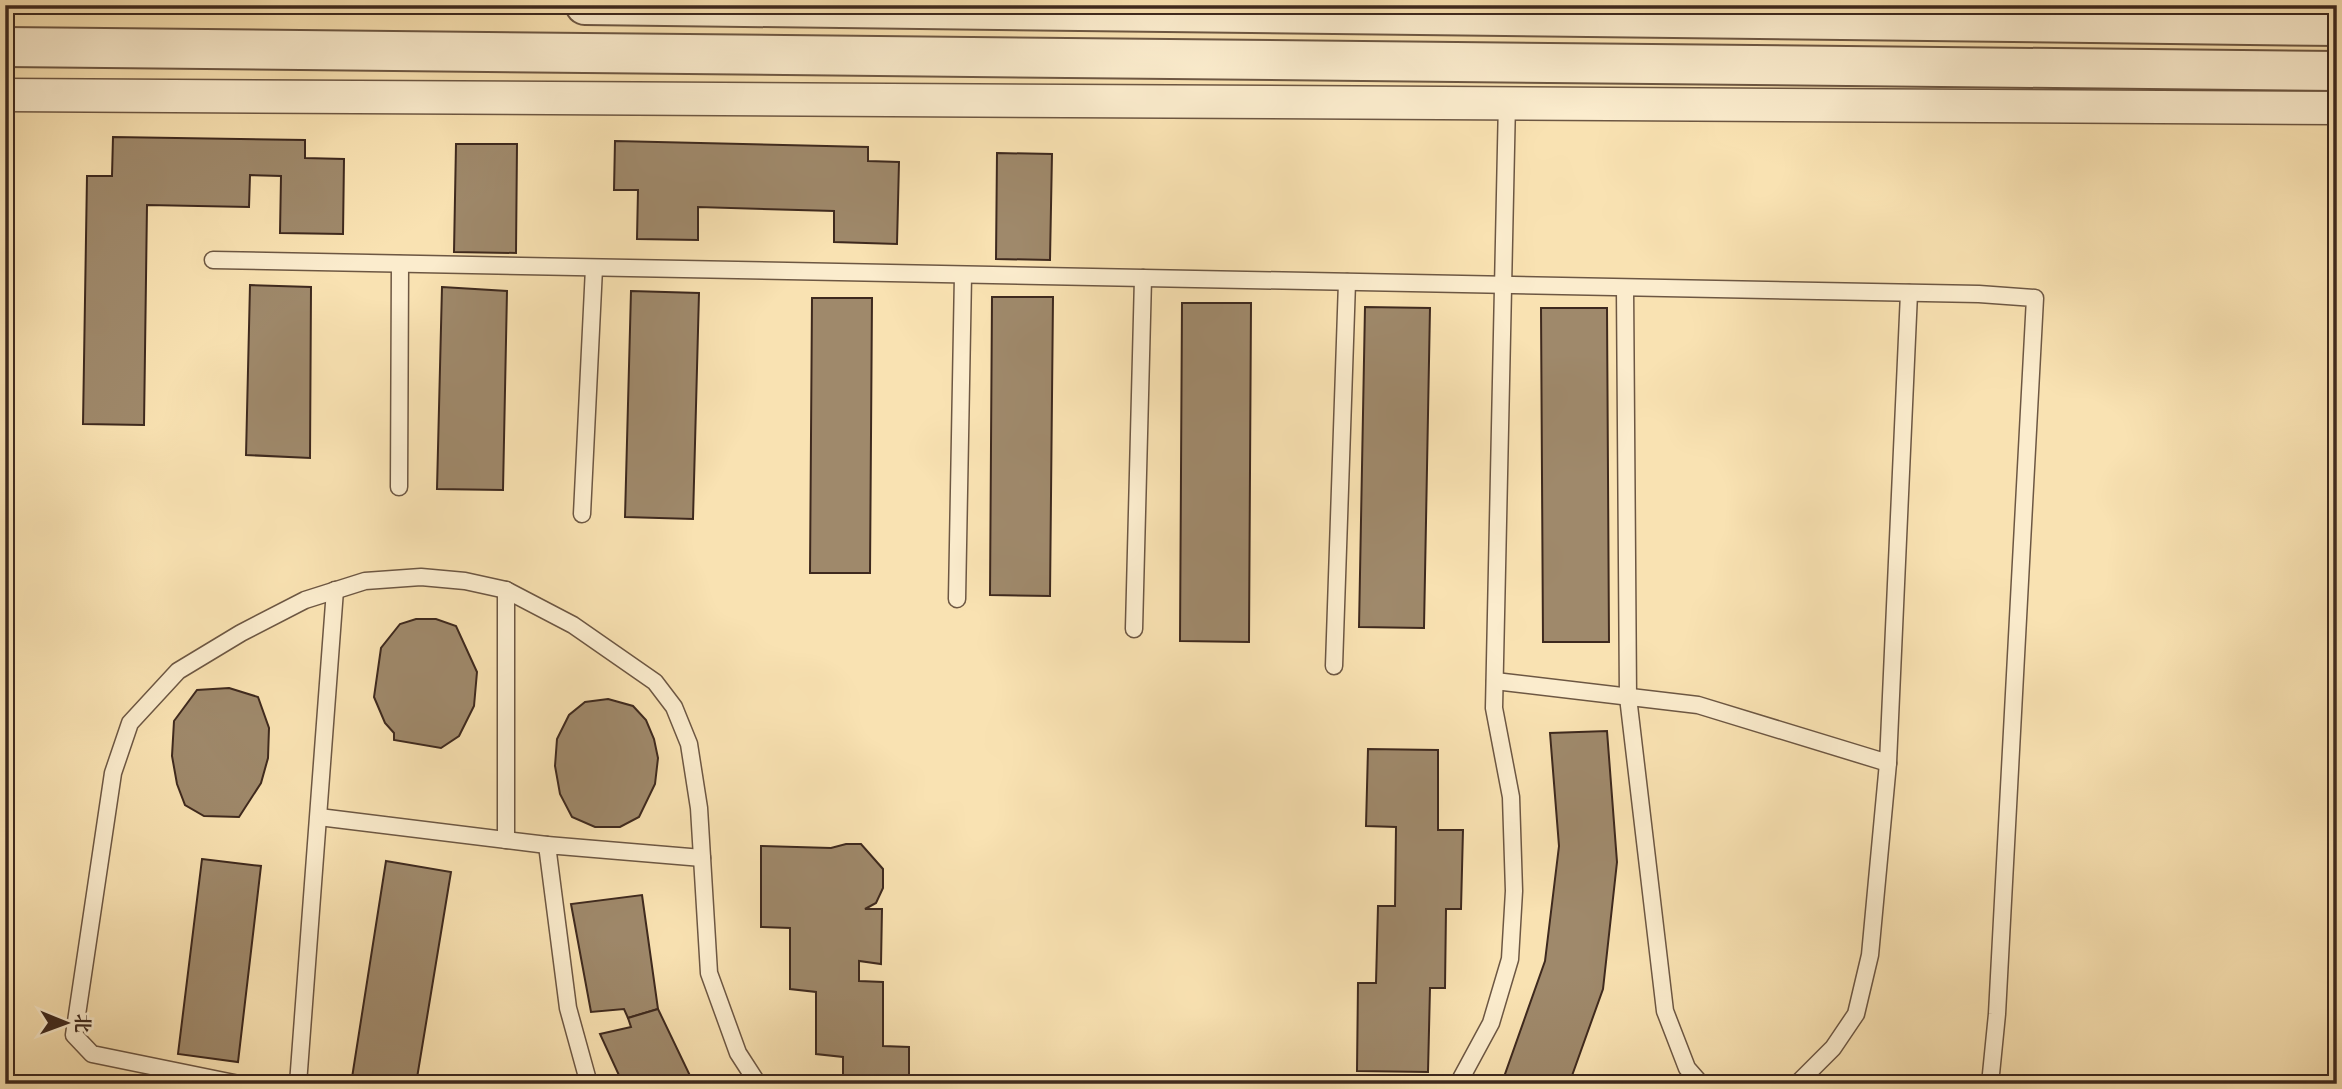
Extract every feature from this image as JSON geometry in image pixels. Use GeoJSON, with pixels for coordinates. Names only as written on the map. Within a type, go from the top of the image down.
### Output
{"type":"FeatureCollection","features":[{"type":"Feature","properties":{"kind":"street"},"geometry":{"type":"LineString","coordinates":[[584,5],[2337,26]]}},
{"type":"Feature","properties":{"kind":"street"},"geometry":{"type":"LineString","coordinates":[[5,47],[2337,71]]}},
{"type":"Feature","properties":{"kind":"street"},"geometry":{"type":"LineString","coordinates":[[5,95],[1507,101],[2337,108]]}},
{"type":"Feature","properties":{"kind":"lane"},"geometry":{"type":"LineString","coordinates":[[1458,1084],[1491,1023],[1510,959],[1514,891],[1511,797],[1494,708],[1507,101]]}},
{"type":"Feature","properties":{"kind":"lane"},"geometry":{"type":"LineString","coordinates":[[213,261],[1909,293],[2035,298],[1997,1014],[1990,1084]]}},
{"type":"Feature","properties":{"kind":"lane"},"geometry":{"type":"LineString","coordinates":[[399,487],[400,264]]}},
{"type":"Feature","properties":{"kind":"lane"},"geometry":{"type":"LineString","coordinates":[[582,514],[594,268]]}},
{"type":"Feature","properties":{"kind":"lane"},"geometry":{"type":"LineString","coordinates":[[957,599],[963,275]]}},
{"type":"Feature","properties":{"kind":"lane"},"geometry":{"type":"LineString","coordinates":[[1134,629],[1143,278]]}},
{"type":"Feature","properties":{"kind":"lane"},"geometry":{"type":"LineString","coordinates":[[1334,666],[1347,282]]}},
{"type":"Feature","properties":{"kind":"lane"},"geometry":{"type":"LineString","coordinates":[[1625,288],[1628,696],[1665,1011],[1687,1068],[1701,1084]]}},
{"type":"Feature","properties":{"kind":"lane"},"geometry":{"type":"LineString","coordinates":[[1797,1084],[1833,1048],[1856,1014],[1870,955],[1888,763],[1909,293]]}},
{"type":"Feature","properties":{"kind":"lane"},"geometry":{"type":"LineString","coordinates":[[239,1084],[92,1054],[75,1035],[113,773],[130,723],[178,671],[305,600],[365,581],[421,577],[465,581],[506,590],[573,625],[655,681],[674,707],[689,744],[699,808],[709,972],[738,1053],[758,1084]]}},
{"type":"Feature","properties":{"kind":"lane"},"geometry":{"type":"LineString","coordinates":[[298,1084],[335,590]]}},
{"type":"Feature","properties":{"kind":"lane"},"geometry":{"type":"LineString","coordinates":[[506,590],[506,840]]}},
{"type":"Feature","properties":{"kind":"lane"},"geometry":{"type":"LineString","coordinates":[[1494,681],[1698,705],[1888,763]]}},
{"type":"Feature","properties":{"kind":"lane"},"geometry":{"type":"LineString","coordinates":[[319,817],[547,845],[702,858]]}},
{"type":"Feature","properties":{"kind":"lane"},"geometry":{"type":"LineString","coordinates":[[547,845],[568,1008],[589,1084]]}},
{"type":"Feature","properties":{"kind":"building"},"geometry":{"type":"Polygon","coordinates":[[[113,137],[305,140],[305,158],[344,159],[343,234],[280,233],[281,176],[250,175],[249,207],[147,205],[144,425],[83,424],[87,176],[112,176],[113,137]]]}},
{"type":"Feature","properties":{"kind":"building"},"geometry":{"type":"Polygon","coordinates":[[[615,141],[868,147],[868,161],[899,162],[897,244],[834,242],[834,211],[698,207],[698,240],[637,239],[638,190],[614,190],[615,141]]]}},
{"type":"Feature","properties":{"kind":"building"},"geometry":{"type":"Polygon","coordinates":[[[456,144],[517,144],[516,253],[454,252],[456,144]]]}},
{"type":"Feature","properties":{"kind":"building"},"geometry":{"type":"Polygon","coordinates":[[[997,153],[1052,154],[1050,260],[996,259],[997,153]]]}},
{"type":"Feature","properties":{"kind":"building"},"geometry":{"type":"Polygon","coordinates":[[[250,285],[311,287],[310,458],[246,455],[250,285]]]}},
{"type":"Feature","properties":{"kind":"building"},"geometry":{"type":"Polygon","coordinates":[[[442,287],[507,291],[503,490],[437,489],[442,287]]]}},
{"type":"Feature","properties":{"kind":"building"},"geometry":{"type":"Polygon","coordinates":[[[631,291],[699,293],[693,519],[625,517],[631,291]]]}},
{"type":"Feature","properties":{"kind":"building"},"geometry":{"type":"Polygon","coordinates":[[[992,297],[1053,297],[1050,596],[990,595],[992,297]]]}},
{"type":"Feature","properties":{"kind":"building"},"geometry":{"type":"Polygon","coordinates":[[[812,298],[872,298],[870,573],[810,573],[812,298]]]}},
{"type":"Feature","properties":{"kind":"building"},"geometry":{"type":"Polygon","coordinates":[[[1182,303],[1251,303],[1249,642],[1180,641],[1182,303]]]}},
{"type":"Feature","properties":{"kind":"building"},"geometry":{"type":"Polygon","coordinates":[[[1365,307],[1430,308],[1424,628],[1359,627],[1365,307]]]}},
{"type":"Feature","properties":{"kind":"building"},"geometry":{"type":"Polygon","coordinates":[[[1541,308],[1607,308],[1609,642],[1543,642],[1541,308]]]}},
{"type":"Feature","properties":{"kind":"building"},"geometry":{"type":"Polygon","coordinates":[[[416,619],[436,619],[456,626],[477,672],[474,706],[459,736],[441,748],[394,740],[394,733],[385,723],[374,697],[381,648],[400,624],[416,619]]]}},
{"type":"Feature","properties":{"kind":"building"},"geometry":{"type":"Polygon","coordinates":[[[229,688],[258,697],[269,728],[268,758],[261,783],[239,817],[204,816],[185,805],[177,784],[172,756],[174,721],[197,690],[229,688]]]}},
{"type":"Feature","properties":{"kind":"building"},"geometry":{"type":"Polygon","coordinates":[[[608,699],[633,706],[646,720],[658,758],[655,784],[639,817],[620,827],[595,827],[572,817],[560,794],[555,766],[557,739],[569,715],[585,702],[608,699]]]}},
{"type":"Feature","properties":{"kind":"building"},"geometry":{"type":"Polygon","coordinates":[[[1607,731],[1617,862],[1603,989],[1569,1084],[1499,1084],[1505,1074],[1545,961],[1559,846],[1550,733],[1607,731]]]}},
{"type":"Feature","properties":{"kind":"building"},"geometry":{"type":"Polygon","coordinates":[[[1368,749],[1438,750],[1438,830],[1463,830],[1461,909],[1446,909],[1445,988],[1430,988],[1428,1072],[1357,1071],[1358,983],[1376,983],[1378,906],[1395,906],[1396,827],[1366,826],[1368,749]]]}},
{"type":"Feature","properties":{"kind":"building"},"geometry":{"type":"Polygon","coordinates":[[[861,844],[883,869],[883,888],[876,903],[865,909],[882,909],[881,964],[859,961],[859,981],[883,982],[883,1046],[909,1047],[909,1084],[843,1084],[843,1057],[816,1054],[816,992],[790,989],[790,928],[761,927],[761,846],[831,848],[861,844]]]}},
{"type":"Feature","properties":{"kind":"building"},"geometry":{"type":"Polygon","coordinates":[[[202,859],[261,866],[238,1062],[178,1054],[202,859]]]}},
{"type":"Feature","properties":{"kind":"building"},"geometry":{"type":"Polygon","coordinates":[[[386,861],[451,872],[416,1084],[351,1084],[386,861]]]}},
{"type":"Feature","properties":{"kind":"building"},"geometry":{"type":"Polygon","coordinates":[[[642,895],[658,1009],[628,1018],[624,1009],[591,1012],[571,904],[642,895]]]}},
{"type":"Feature","properties":{"kind":"building"},"geometry":{"type":"Polygon","coordinates":[[[658,1009],[694,1084],[623,1084],[600,1034],[631,1027],[628,1018],[658,1009]]]}}]}
